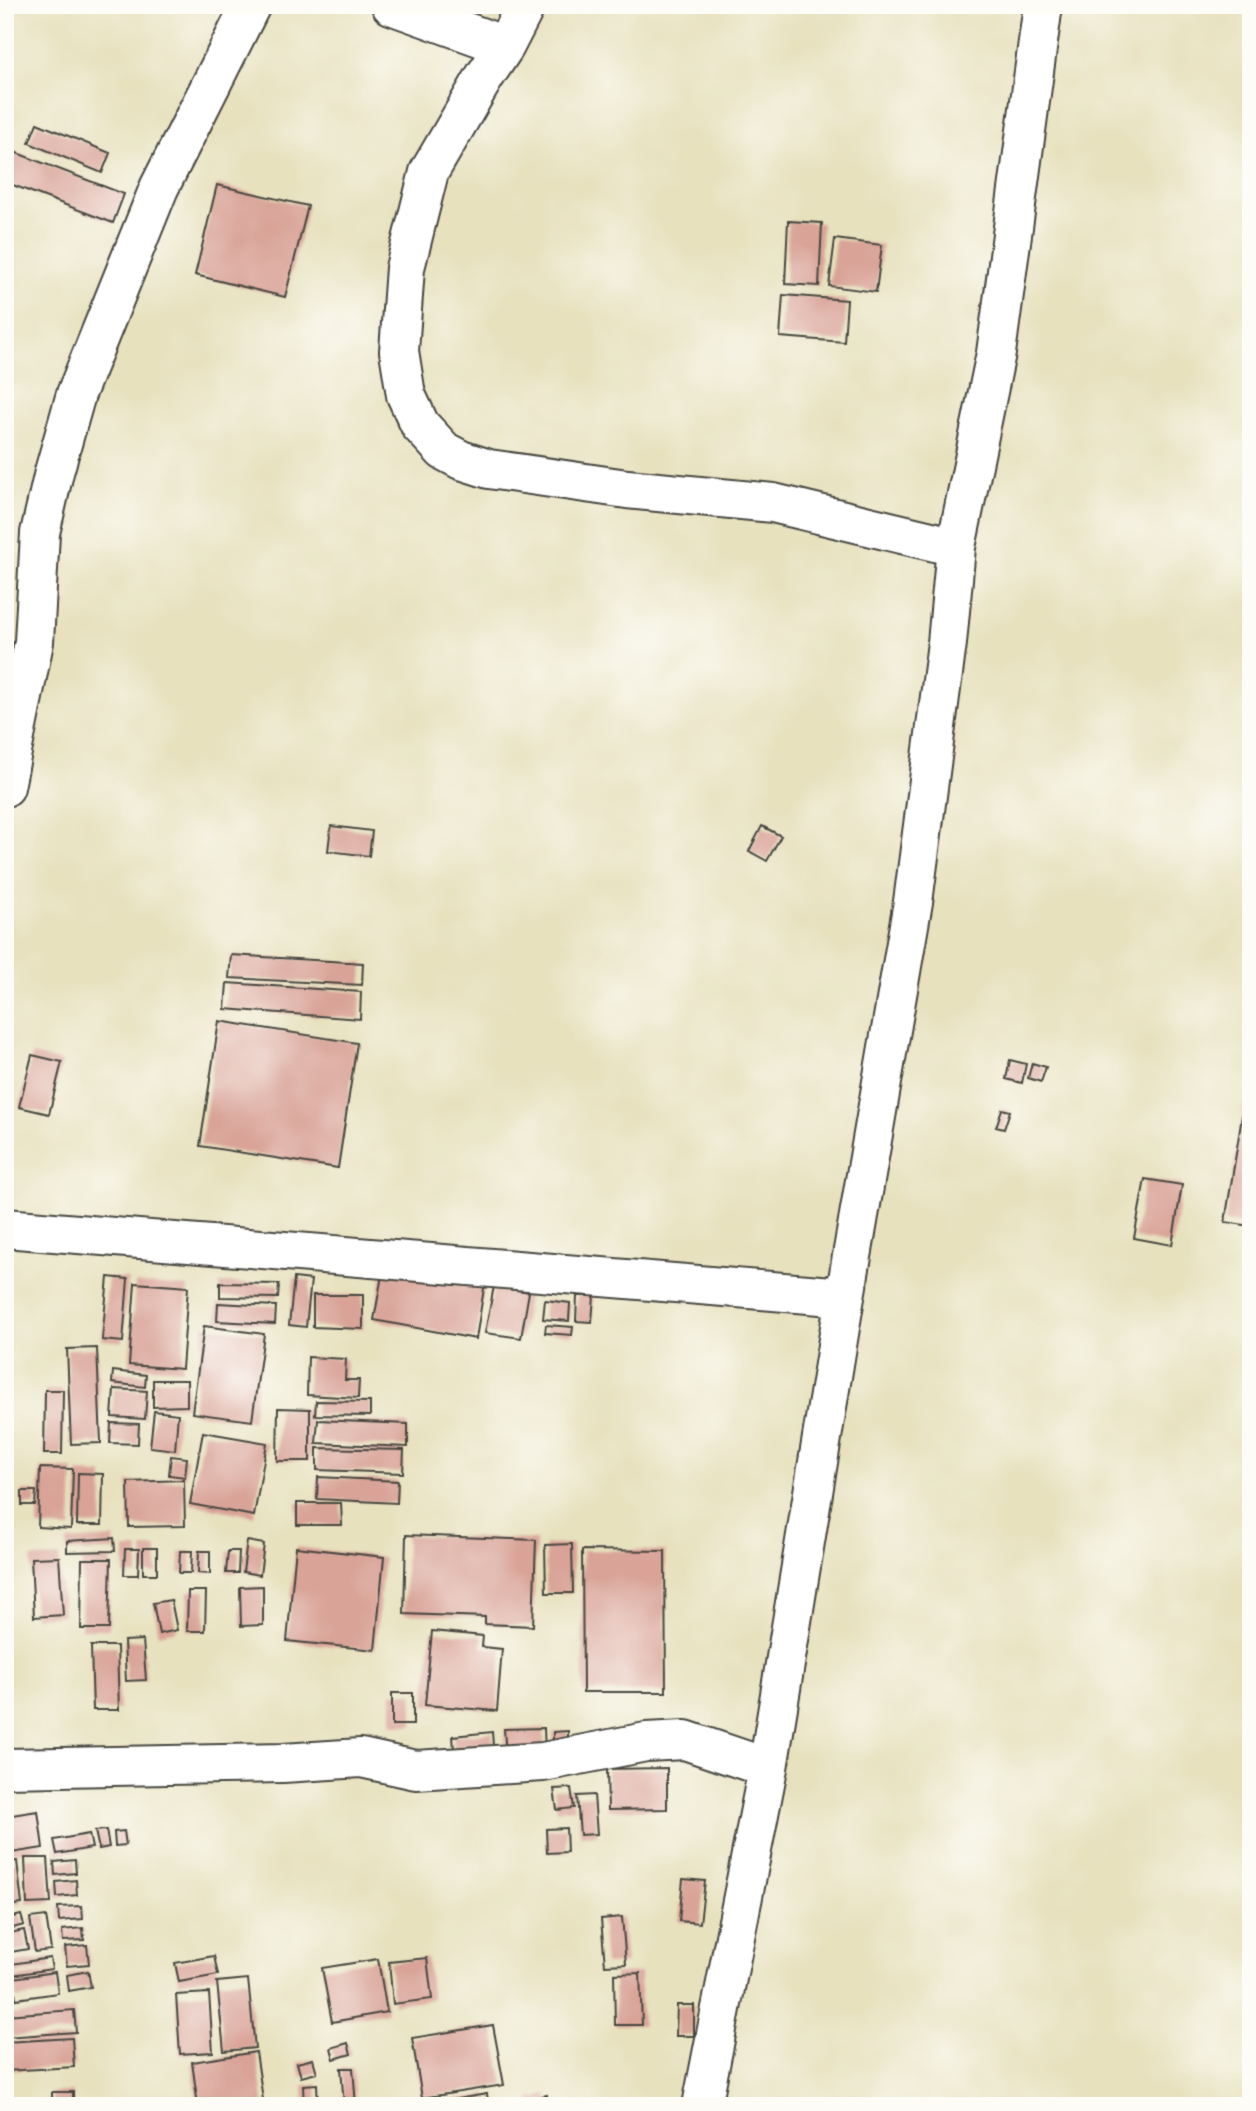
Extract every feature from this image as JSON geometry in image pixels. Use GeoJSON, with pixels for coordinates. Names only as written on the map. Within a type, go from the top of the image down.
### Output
{"type":"FeatureCollection","features":[{"type":"Feature","properties":{"kind":"street"},"geometry":{"type":"LineString","coordinates":[[5,786],[34,642],[40,533],[76,394],[159,187],[251,5]]}},
{"type":"Feature","properties":{"kind":"street"},"geometry":{"type":"LineString","coordinates":[[391,5],[505,46]]}},
{"type":"Feature","properties":{"kind":"street"},"geometry":{"type":"LineString","coordinates":[[526,5],[505,46],[429,172],[405,268],[400,351],[406,395],[420,425],[444,450],[461,460],[489,469],[627,489],[773,503],[956,547]]}},
{"type":"Feature","properties":{"kind":"street"},"geometry":{"type":"LineString","coordinates":[[702,2106],[768,1768],[845,1297],[914,902],[947,642],[956,547],[996,353],[1043,5]]}},
{"type":"Feature","properties":{"kind":"street"},"geometry":{"type":"LineString","coordinates":[[5,1228],[845,1297]]}},
{"type":"Feature","properties":{"kind":"street"},"geometry":{"type":"LineString","coordinates":[[5,1768],[283,1763],[361,1758],[416,1770],[542,1762],[646,1742],[685,1740],[768,1768]]}},
{"type":"Feature","properties":{"kind":"building"},"geometry":{"type":"Polygon","coordinates":[[[37,123],[110,153],[102,173],[29,143],[37,123]]]}},
{"type":"Feature","properties":{"kind":"building"},"geometry":{"type":"Polygon","coordinates":[[[9,150],[124,194],[113,223],[5,182],[5,162],[9,150]]]}},
{"type":"Feature","properties":{"kind":"building"},"geometry":{"type":"Polygon","coordinates":[[[217,185],[308,206],[285,297],[195,275],[217,185]]]}},
{"type":"Feature","properties":{"kind":"building"},"geometry":{"type":"Polygon","coordinates":[[[788,221],[822,223],[819,286],[785,284],[788,221]]]}},
{"type":"Feature","properties":{"kind":"building"},"geometry":{"type":"Polygon","coordinates":[[[835,239],[882,245],[876,292],[829,286],[835,239]]]}},
{"type":"Feature","properties":{"kind":"building"},"geometry":{"type":"Polygon","coordinates":[[[783,295],[847,300],[844,342],[780,337],[783,295]]]}},
{"type":"Feature","properties":{"kind":"building"},"geometry":{"type":"Polygon","coordinates":[[[331,826],[372,831],[369,856],[328,851],[331,826]]]}},
{"type":"Feature","properties":{"kind":"building"},"geometry":{"type":"Polygon","coordinates":[[[762,826],[781,836],[767,861],[749,851],[762,826]]]}},
{"type":"Feature","properties":{"kind":"building"},"geometry":{"type":"Polygon","coordinates":[[[231,955],[363,963],[362,985],[229,978],[231,955]]]}},
{"type":"Feature","properties":{"kind":"building"},"geometry":{"type":"Polygon","coordinates":[[[227,983],[361,992],[360,1019],[225,1009],[227,983]]]}},
{"type":"Feature","properties":{"kind":"building"},"geometry":{"type":"Polygon","coordinates":[[[219,1021],[357,1043],[338,1168],[200,1146],[219,1021]]]}},
{"type":"Feature","properties":{"kind":"building"},"geometry":{"type":"Polygon","coordinates":[[[32,1055],[62,1062],[49,1114],[19,1107],[32,1055]]]}},
{"type":"Feature","properties":{"kind":"building"},"geometry":{"type":"Polygon","coordinates":[[[1010,1060],[1026,1064],[1022,1083],[1006,1079],[1010,1060]]]}},
{"type":"Feature","properties":{"kind":"building"},"geometry":{"type":"Polygon","coordinates":[[[1032,1063],[1046,1067],[1041,1082],[1028,1078],[1032,1063]]]}},
{"type":"Feature","properties":{"kind":"building"},"geometry":{"type":"Polygon","coordinates":[[[1244,1104],[1251,1105],[1251,1226],[1225,1222],[1244,1104]]]}},
{"type":"Feature","properties":{"kind":"building"},"geometry":{"type":"Polygon","coordinates":[[[1002,1109],[1010,1111],[1004,1129],[996,1127],[1002,1109]]]}},
{"type":"Feature","properties":{"kind":"building"},"geometry":{"type":"Polygon","coordinates":[[[1145,1179],[1182,1185],[1172,1245],[1134,1238],[1145,1179]]]}},
{"type":"Feature","properties":{"kind":"building"},"geometry":{"type":"Polygon","coordinates":[[[384,1264],[485,1282],[476,1339],[374,1320],[384,1264]]]}},
{"type":"Feature","properties":{"kind":"building"},"geometry":{"type":"Polygon","coordinates":[[[108,1277],[128,1279],[123,1342],[102,1340],[108,1277]]]}},
{"type":"Feature","properties":{"kind":"building"},"geometry":{"type":"Polygon","coordinates":[[[294,1278],[311,1280],[306,1327],[289,1325],[294,1278]]]}},
{"type":"Feature","properties":{"kind":"building"},"geometry":{"type":"Polygon","coordinates":[[[135,1283],[188,1287],[182,1369],[129,1365],[135,1283]]]}},
{"type":"Feature","properties":{"kind":"building"},"geometry":{"type":"Polygon","coordinates":[[[220,1283],[279,1284],[278,1298],[220,1297],[220,1283]]]}},
{"type":"Feature","properties":{"kind":"building"},"geometry":{"type":"Polygon","coordinates":[[[494,1286],[529,1292],[521,1338],[485,1333],[494,1286]]]}},
{"type":"Feature","properties":{"kind":"building"},"geometry":{"type":"Polygon","coordinates":[[[313,1295],[363,1295],[363,1329],[313,1327],[313,1295]]]}},
{"type":"Feature","properties":{"kind":"building"},"geometry":{"type":"Polygon","coordinates":[[[577,1296],[594,1296],[592,1322],[576,1321],[577,1296]]]}},
{"type":"Feature","properties":{"kind":"building"},"geometry":{"type":"Polygon","coordinates":[[[545,1300],[570,1303],[569,1321],[543,1319],[545,1300]]]}},
{"type":"Feature","properties":{"kind":"building"},"geometry":{"type":"Polygon","coordinates":[[[218,1303],[276,1306],[275,1324],[217,1321],[218,1303]]]}},
{"type":"Feature","properties":{"kind":"building"},"geometry":{"type":"Polygon","coordinates":[[[546,1325],[573,1327],[572,1335],[545,1333],[546,1325]]]}},
{"type":"Feature","properties":{"kind":"building"},"geometry":{"type":"Polygon","coordinates":[[[204,1326],[264,1334],[252,1421],[192,1413],[204,1326]]]}},
{"type":"Feature","properties":{"kind":"building"},"geometry":{"type":"Polygon","coordinates":[[[97,1348],[101,1443],[71,1444],[67,1349],[97,1348]]]}},
{"type":"Feature","properties":{"kind":"building"},"geometry":{"type":"Polygon","coordinates":[[[308,1357],[346,1359],[345,1380],[359,1380],[358,1398],[307,1395],[308,1357]]]}},
{"type":"Feature","properties":{"kind":"building"},"geometry":{"type":"Polygon","coordinates":[[[113,1371],[146,1375],[145,1387],[112,1383],[113,1371]]]}},
{"type":"Feature","properties":{"kind":"building"},"geometry":{"type":"Polygon","coordinates":[[[153,1380],[187,1380],[187,1406],[153,1407],[153,1380]]]}},
{"type":"Feature","properties":{"kind":"building"},"geometry":{"type":"Polygon","coordinates":[[[114,1389],[147,1391],[145,1419],[112,1417],[114,1389]]]}},
{"type":"Feature","properties":{"kind":"building"},"geometry":{"type":"Polygon","coordinates":[[[45,1390],[63,1390],[62,1454],[44,1454],[45,1390]]]}},
{"type":"Feature","properties":{"kind":"building"},"geometry":{"type":"Polygon","coordinates":[[[316,1401],[370,1402],[370,1416],[315,1415],[316,1401]]]}},
{"type":"Feature","properties":{"kind":"building"},"geometry":{"type":"Polygon","coordinates":[[[278,1408],[310,1409],[310,1461],[277,1461],[278,1408]]]}},
{"type":"Feature","properties":{"kind":"building"},"geometry":{"type":"Polygon","coordinates":[[[154,1411],[178,1414],[175,1450],[150,1447],[154,1411]]]}},
{"type":"Feature","properties":{"kind":"building"},"geometry":{"type":"Polygon","coordinates":[[[318,1420],[408,1424],[408,1447],[316,1443],[318,1420]]]}},
{"type":"Feature","properties":{"kind":"building"},"geometry":{"type":"Polygon","coordinates":[[[111,1423],[139,1424],[138,1444],[110,1443],[111,1423]]]}},
{"type":"Feature","properties":{"kind":"building"},"geometry":{"type":"Polygon","coordinates":[[[203,1432],[267,1443],[254,1516],[190,1504],[203,1432]]]}},
{"type":"Feature","properties":{"kind":"building"},"geometry":{"type":"Polygon","coordinates":[[[317,1448],[404,1450],[403,1473],[317,1470],[317,1448]]]}},
{"type":"Feature","properties":{"kind":"building"},"geometry":{"type":"Polygon","coordinates":[[[171,1456],[187,1458],[185,1477],[169,1475],[171,1456]]]}},
{"type":"Feature","properties":{"kind":"building"},"geometry":{"type":"Polygon","coordinates":[[[40,1468],[73,1469],[71,1529],[38,1527],[40,1468]]]}},
{"type":"Feature","properties":{"kind":"building"},"geometry":{"type":"Polygon","coordinates":[[[78,1473],[103,1474],[102,1525],[77,1525],[78,1473]]]}},
{"type":"Feature","properties":{"kind":"building"},"geometry":{"type":"Polygon","coordinates":[[[318,1477],[398,1481],[397,1503],[317,1499],[318,1477]]]}},
{"type":"Feature","properties":{"kind":"building"},"geometry":{"type":"Polygon","coordinates":[[[184,1480],[185,1526],[129,1527],[128,1482],[184,1480]]]}},
{"type":"Feature","properties":{"kind":"building"},"geometry":{"type":"Polygon","coordinates":[[[5,1486],[9,1486],[12,1502],[5,1502],[5,1486]]]}},
{"type":"Feature","properties":{"kind":"building"},"geometry":{"type":"Polygon","coordinates":[[[22,1491],[36,1491],[35,1505],[22,1505],[22,1491]]]}},
{"type":"Feature","properties":{"kind":"building"},"geometry":{"type":"Polygon","coordinates":[[[297,1503],[341,1503],[342,1525],[297,1525],[297,1503]]]}},
{"type":"Feature","properties":{"kind":"building"},"geometry":{"type":"Polygon","coordinates":[[[406,1535],[536,1540],[533,1626],[485,1624],[485,1617],[404,1614],[406,1535]]]}},
{"type":"Feature","properties":{"kind":"building"},"geometry":{"type":"Polygon","coordinates":[[[114,1538],[115,1551],[67,1552],[67,1541],[114,1538]]]}},
{"type":"Feature","properties":{"kind":"building"},"geometry":{"type":"Polygon","coordinates":[[[247,1541],[264,1544],[260,1575],[243,1572],[247,1541]]]}},
{"type":"Feature","properties":{"kind":"building"},"geometry":{"type":"Polygon","coordinates":[[[572,1544],[573,1593],[546,1593],[545,1545],[572,1544]]]}},
{"type":"Feature","properties":{"kind":"building"},"geometry":{"type":"Polygon","coordinates":[[[296,1547],[384,1557],[375,1650],[287,1641],[296,1547]]]}},
{"type":"Feature","properties":{"kind":"building"},"geometry":{"type":"Polygon","coordinates":[[[143,1548],[157,1548],[157,1574],[143,1574],[143,1548]]]}},
{"type":"Feature","properties":{"kind":"building"},"geometry":{"type":"Polygon","coordinates":[[[125,1549],[139,1549],[138,1575],[124,1575],[125,1549]]]}},
{"type":"Feature","properties":{"kind":"building"},"geometry":{"type":"Polygon","coordinates":[[[582,1550],[665,1551],[666,1692],[583,1692],[582,1550]]]}},
{"type":"Feature","properties":{"kind":"building"},"geometry":{"type":"Polygon","coordinates":[[[180,1551],[192,1551],[191,1573],[179,1573],[180,1551]]]}},
{"type":"Feature","properties":{"kind":"building"},"geometry":{"type":"Polygon","coordinates":[[[199,1551],[210,1551],[210,1574],[198,1573],[199,1551]]]}},
{"type":"Feature","properties":{"kind":"building"},"geometry":{"type":"Polygon","coordinates":[[[228,1551],[239,1551],[238,1573],[226,1573],[228,1551]]]}},
{"type":"Feature","properties":{"kind":"building"},"geometry":{"type":"Polygon","coordinates":[[[59,1557],[63,1615],[34,1617],[31,1558],[59,1557]]]}},
{"type":"Feature","properties":{"kind":"building"},"geometry":{"type":"Polygon","coordinates":[[[82,1559],[111,1559],[109,1629],[81,1629],[82,1559]]]}},
{"type":"Feature","properties":{"kind":"building"},"geometry":{"type":"Polygon","coordinates":[[[263,1586],[263,1625],[241,1626],[240,1587],[263,1586]]]}},
{"type":"Feature","properties":{"kind":"building"},"geometry":{"type":"Polygon","coordinates":[[[188,1591],[206,1591],[205,1631],[187,1631],[188,1591]]]}},
{"type":"Feature","properties":{"kind":"building"},"geometry":{"type":"Polygon","coordinates":[[[171,1600],[177,1630],[159,1634],[153,1603],[171,1600]]]}},
{"type":"Feature","properties":{"kind":"building"},"geometry":{"type":"Polygon","coordinates":[[[432,1631],[483,1636],[482,1647],[502,1649],[497,1711],[425,1705],[432,1631]]]}},
{"type":"Feature","properties":{"kind":"building"},"geometry":{"type":"Polygon","coordinates":[[[143,1640],[146,1680],[126,1681],[124,1641],[143,1640]]]}},
{"type":"Feature","properties":{"kind":"building"},"geometry":{"type":"Polygon","coordinates":[[[91,1646],[117,1646],[119,1710],[93,1710],[91,1646]]]}},
{"type":"Feature","properties":{"kind":"building"},"geometry":{"type":"Polygon","coordinates":[[[392,1693],[413,1693],[413,1725],[392,1725],[392,1693]]]}},
{"type":"Feature","properties":{"kind":"building"},"geometry":{"type":"Polygon","coordinates":[[[544,1728],[545,1754],[506,1755],[504,1729],[544,1728]]]}},
{"type":"Feature","properties":{"kind":"building"},"geometry":{"type":"Polygon","coordinates":[[[568,1731],[568,1752],[553,1752],[553,1732],[568,1731]]]}},
{"type":"Feature","properties":{"kind":"building"},"geometry":{"type":"Polygon","coordinates":[[[492,1732],[494,1758],[455,1762],[453,1736],[492,1732]]]}},
{"type":"Feature","properties":{"kind":"building"},"geometry":{"type":"Polygon","coordinates":[[[667,1768],[667,1809],[608,1810],[607,1769],[667,1768]]]}},
{"type":"Feature","properties":{"kind":"building"},"geometry":{"type":"Polygon","coordinates":[[[571,1788],[574,1808],[557,1810],[554,1789],[571,1788]]]}},
{"type":"Feature","properties":{"kind":"building"},"geometry":{"type":"Polygon","coordinates":[[[594,1795],[597,1834],[580,1835],[577,1796],[594,1795]]]}},
{"type":"Feature","properties":{"kind":"building"},"geometry":{"type":"Polygon","coordinates":[[[38,1811],[43,1848],[5,1854],[5,1816],[38,1811]]]}},
{"type":"Feature","properties":{"kind":"building"},"geometry":{"type":"Polygon","coordinates":[[[566,1828],[567,1852],[547,1853],[546,1829],[566,1828]]]}},
{"type":"Feature","properties":{"kind":"building"},"geometry":{"type":"Polygon","coordinates":[[[106,1830],[109,1847],[99,1849],[95,1831],[106,1830]]]}},
{"type":"Feature","properties":{"kind":"building"},"geometry":{"type":"Polygon","coordinates":[[[124,1831],[126,1845],[115,1846],[114,1832],[124,1831]]]}},
{"type":"Feature","properties":{"kind":"building"},"geometry":{"type":"Polygon","coordinates":[[[89,1834],[92,1848],[57,1854],[54,1840],[89,1834]]]}},
{"type":"Feature","properties":{"kind":"building"},"geometry":{"type":"Polygon","coordinates":[[[25,1858],[48,1858],[51,1903],[27,1904],[25,1858]]]}},
{"type":"Feature","properties":{"kind":"building"},"geometry":{"type":"Polygon","coordinates":[[[75,1860],[76,1873],[55,1875],[54,1862],[75,1860]]]}},
{"type":"Feature","properties":{"kind":"building"},"geometry":{"type":"Polygon","coordinates":[[[17,1861],[22,1904],[5,1906],[5,1862],[17,1861]]]}},
{"type":"Feature","properties":{"kind":"building"},"geometry":{"type":"Polygon","coordinates":[[[683,1879],[705,1881],[700,1923],[679,1921],[683,1879]]]}},
{"type":"Feature","properties":{"kind":"building"},"geometry":{"type":"Polygon","coordinates":[[[76,1880],[77,1895],[57,1897],[56,1882],[76,1880]]]}},
{"type":"Feature","properties":{"kind":"building"},"geometry":{"type":"Polygon","coordinates":[[[82,1906],[83,1919],[59,1921],[58,1907],[82,1906]]]}},
{"type":"Feature","properties":{"kind":"building"},"geometry":{"type":"Polygon","coordinates":[[[21,1915],[24,1925],[5,1930],[5,1919],[21,1915]]]}},
{"type":"Feature","properties":{"kind":"building"},"geometry":{"type":"Polygon","coordinates":[[[46,1916],[51,1950],[35,1952],[30,1918],[46,1916]]]}},
{"type":"Feature","properties":{"kind":"building"},"geometry":{"type":"Polygon","coordinates":[[[622,1917],[626,1964],[605,1965],[601,1919],[622,1917]]]}},
{"type":"Feature","properties":{"kind":"building"},"geometry":{"type":"Polygon","coordinates":[[[83,1928],[84,1940],[63,1941],[62,1930],[83,1928]]]}},
{"type":"Feature","properties":{"kind":"building"},"geometry":{"type":"Polygon","coordinates":[[[24,1930],[28,1949],[5,1953],[5,1934],[24,1930]]]}},
{"type":"Feature","properties":{"kind":"building"},"geometry":{"type":"Polygon","coordinates":[[[87,1945],[89,1964],[67,1966],[65,1947],[87,1945]]]}},
{"type":"Feature","properties":{"kind":"building"},"geometry":{"type":"Polygon","coordinates":[[[214,1956],[218,1975],[179,1982],[175,1963],[214,1956]]]}},
{"type":"Feature","properties":{"kind":"building"},"geometry":{"type":"Polygon","coordinates":[[[50,1958],[52,1969],[5,1976],[5,1965],[50,1958]]]}},
{"type":"Feature","properties":{"kind":"building"},"geometry":{"type":"Polygon","coordinates":[[[427,1958],[432,1999],[393,2004],[389,1962],[427,1958]]]}},
{"type":"Feature","properties":{"kind":"building"},"geometry":{"type":"Polygon","coordinates":[[[378,1959],[387,2012],[332,2022],[322,1968],[378,1959]]]}},
{"type":"Feature","properties":{"kind":"building"},"geometry":{"type":"Polygon","coordinates":[[[88,1971],[91,1987],[69,1991],[67,1975],[88,1971]]]}},
{"type":"Feature","properties":{"kind":"building"},"geometry":{"type":"Polygon","coordinates":[[[55,1972],[58,1993],[16,1999],[13,1978],[55,1972]]]}},
{"type":"Feature","properties":{"kind":"building"},"geometry":{"type":"Polygon","coordinates":[[[640,1973],[642,2025],[615,2025],[614,1974],[640,1973]]]}},
{"type":"Feature","properties":{"kind":"building"},"geometry":{"type":"Polygon","coordinates":[[[248,1979],[255,2048],[224,2051],[217,1982],[248,1979]]]}},
{"type":"Feature","properties":{"kind":"building"},"geometry":{"type":"Polygon","coordinates":[[[209,1993],[213,2052],[180,2054],[176,1995],[209,1993]]]}},
{"type":"Feature","properties":{"kind":"building"},"geometry":{"type":"Polygon","coordinates":[[[677,2005],[694,2005],[694,2036],[676,2036],[677,2005]]]}},
{"type":"Feature","properties":{"kind":"building"},"geometry":{"type":"Polygon","coordinates":[[[74,2010],[76,2032],[5,2037],[5,2015],[74,2010]]]}},
{"type":"Feature","properties":{"kind":"building"},"geometry":{"type":"Polygon","coordinates":[[[493,2025],[504,2085],[422,2098],[412,2038],[493,2025]]]}},
{"type":"Feature","properties":{"kind":"building"},"geometry":{"type":"Polygon","coordinates":[[[72,2038],[74,2067],[5,2071],[5,2042],[72,2038]]]}},
{"type":"Feature","properties":{"kind":"building"},"geometry":{"type":"Polygon","coordinates":[[[348,2043],[351,2054],[334,2059],[331,2048],[348,2043]]]}},
{"type":"Feature","properties":{"kind":"building"},"geometry":{"type":"Polygon","coordinates":[[[256,2052],[264,2106],[198,2106],[192,2062],[256,2052]]]}},
{"type":"Feature","properties":{"kind":"building"},"geometry":{"type":"Polygon","coordinates":[[[313,2059],[317,2073],[301,2077],[297,2063],[313,2059]]]}},
{"type":"Feature","properties":{"kind":"building"},"geometry":{"type":"Polygon","coordinates":[[[341,2068],[353,2068],[356,2106],[344,2106],[341,2068]]]}},
{"type":"Feature","properties":{"kind":"building"},"geometry":{"type":"Polygon","coordinates":[[[317,2084],[318,2106],[304,2106],[303,2085],[317,2084]]]}},
{"type":"Feature","properties":{"kind":"building"},"geometry":{"type":"Polygon","coordinates":[[[52,2092],[73,2092],[73,2106],[52,2106],[52,2092]]]}},
{"type":"Feature","properties":{"kind":"building"},"geometry":{"type":"Polygon","coordinates":[[[487,2094],[489,2106],[427,2106],[427,2104],[487,2094]]]}},
{"type":"Feature","properties":{"kind":"building"},"geometry":{"type":"Polygon","coordinates":[[[547,2095],[549,2106],[531,2106],[529,2099],[547,2095]]]}}]}
